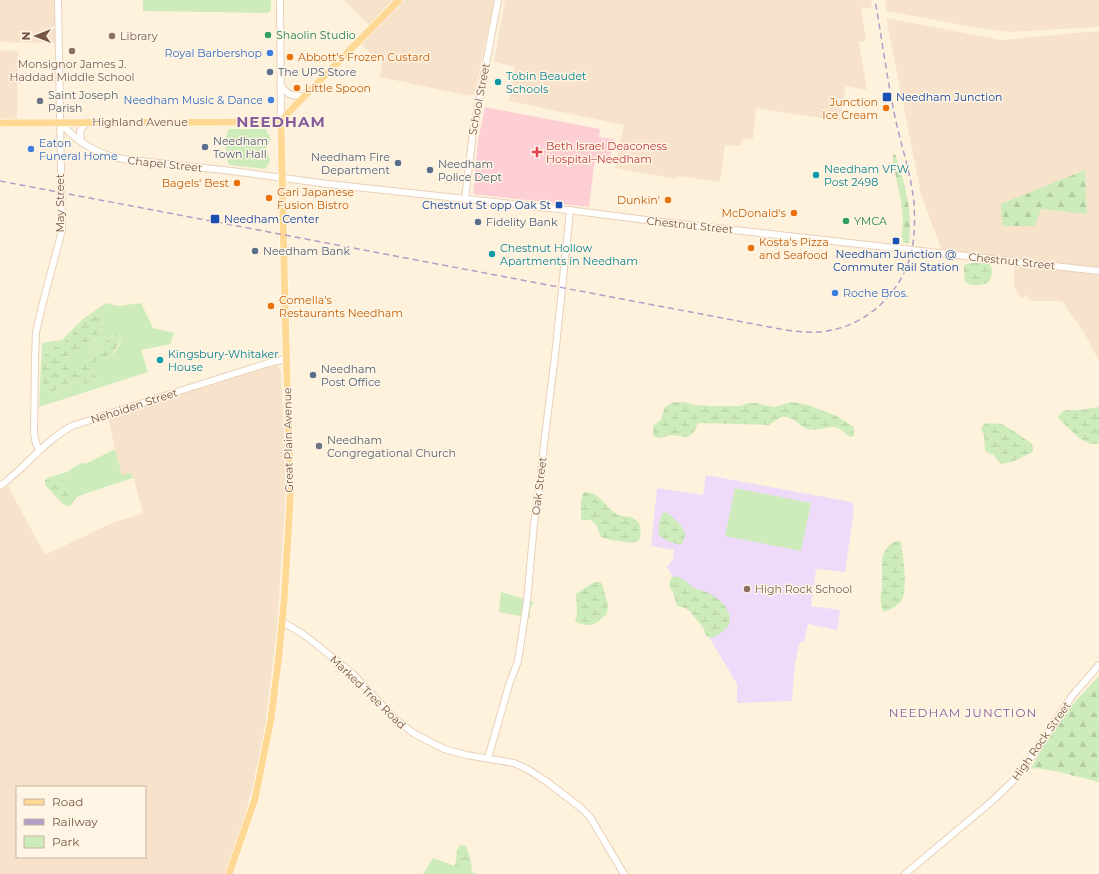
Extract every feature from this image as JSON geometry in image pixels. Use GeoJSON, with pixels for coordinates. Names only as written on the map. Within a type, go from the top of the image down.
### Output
{"type":"FeatureCollection","features":[{"type":"Feature","properties":{"kind":"main road"},"geometry":{"type":"LineString","coordinates":[[281,122],[398,0]]}},
{"type":"Feature","properties":{"kind":"main road","name":"Highland Avenue"},"geometry":{"type":"LineString","coordinates":[[0,123],[281,122]]}},
{"type":"Feature","properties":{"kind":"main road","name":"Great Plain Avenue"},"geometry":{"type":"LineString","coordinates":[[229,874],[255,799],[259,781],[273,703],[284,602],[290,502],[281,122]]}},
{"type":"Feature","properties":{"kind":"street","name":"May Street"},"geometry":{"type":"LineString","coordinates":[[40,450],[36,444],[34,434],[35,346],[40,313],[62,232],[58,0]]}},
{"type":"Feature","properties":{"kind":"street","name":"Great Plain Avenue"},"geometry":{"type":"LineString","coordinates":[[280,0],[281,122]]}},
{"type":"Feature","properties":{"kind":"street","name":"School Street"},"geometry":{"type":"LineString","coordinates":[[465,198],[473,133],[498,0]]}},
{"type":"Feature","properties":{"kind":"street"},"geometry":{"type":"LineString","coordinates":[[280,86],[291,95],[305,96]]}},
{"type":"Feature","properties":{"kind":"street","name":"Chapel Street"},"geometry":{"type":"LineString","coordinates":[[60,122],[69,132],[101,154],[117,158],[282,178]]}},
{"type":"Feature","properties":{"kind":"street"},"geometry":{"type":"LineString","coordinates":[[81,141],[81,129],[87,122]]}},
{"type":"Feature","properties":{"kind":"street","name":"Chestnut Street"},"geometry":{"type":"LineString","coordinates":[[282,178],[1099,271]]}},
{"type":"Feature","properties":{"kind":"street","name":"Oak Street"},"geometry":{"type":"LineString","coordinates":[[488,758],[509,685],[518,662],[534,524],[540,486],[570,210]]}},
{"type":"Feature","properties":{"kind":"street","name":"Nehoiden Street"},"geometry":{"type":"LineString","coordinates":[[0,486],[9,480],[40,450],[65,430],[80,423],[286,359]]}},
{"type":"Feature","properties":{"kind":"street","name":"Marked Tree Road"},"geometry":{"type":"LineString","coordinates":[[282,622],[307,637],[353,674],[393,717],[413,734],[444,749],[466,755],[514,763],[526,768],[546,781],[581,808],[590,817],[624,874]]}},
{"type":"Feature","properties":{"kind":"street","name":"High Rock Street"},"geometry":{"type":"LineString","coordinates":[[905,874],[991,802],[1011,783],[1028,762],[1072,696],[1099,665]]}},
{"type":"Feature","properties":{"kind":"shaded area"},"geometry":{"type":"Polygon","coordinates":[[[0,0],[55,0],[56,43],[0,42],[0,0]]]}},
{"type":"Feature","properties":{"kind":"shaded area"},"geometry":{"type":"Polygon","coordinates":[[[344,0],[393,0],[369,25],[344,0]]]}},
{"type":"Feature","properties":{"kind":"shaded area"},"geometry":{"type":"Polygon","coordinates":[[[402,0],[494,0],[475,93],[470,96],[380,77],[382,63],[360,43],[402,0]]]}},
{"type":"Feature","properties":{"kind":"shaded area"},"geometry":{"type":"Polygon","coordinates":[[[505,0],[871,0],[872,9],[861,7],[866,41],[859,42],[867,90],[846,86],[840,121],[756,108],[753,139],[743,138],[741,146],[725,145],[720,182],[677,176],[676,179],[615,168],[624,125],[509,101],[515,67],[494,62],[505,0]]]}},
{"type":"Feature","properties":{"kind":"shaded area"},"geometry":{"type":"Polygon","coordinates":[[[885,0],[1099,0],[1099,27],[1008,32],[887,11],[885,0]]]}},
{"type":"Feature","properties":{"kind":"shaded area"},"geometry":{"type":"Polygon","coordinates":[[[886,18],[1001,40],[1099,31],[1099,361],[1086,336],[1062,301],[1030,301],[1026,295],[1021,299],[1014,286],[1014,264],[944,257],[921,194],[886,18]],[[1085,170],[1041,209],[1087,214],[1085,170]]]}},
{"type":"Feature","properties":{"kind":"shaded area"},"geometry":{"type":"Polygon","coordinates":[[[0,50],[18,51],[17,119],[0,119],[0,50]]]}},
{"type":"Feature","properties":{"kind":"shaded area","name":"Beth Israel Deaconess Hospital–Needham"},"geometry":{"type":"Polygon","coordinates":[[[485,107],[600,129],[599,137],[614,139],[609,162],[595,159],[589,207],[473,194],[478,141],[485,107]]]}},
{"type":"Feature","properties":{"kind":"shaded area"},"geometry":{"type":"Polygon","coordinates":[[[273,365],[277,365],[281,371],[285,447],[285,508],[277,628],[265,727],[253,786],[242,826],[225,874],[0,874],[0,491],[8,486],[45,555],[112,523],[143,513],[132,473],[122,476],[108,417],[273,365]]]}},
{"type":"Feature","properties":{"kind":"shaded area","name":"High Rock School"},"geometry":{"type":"Polygon","coordinates":[[[706,475],[851,502],[853,505],[854,509],[845,572],[816,569],[811,606],[840,610],[837,630],[808,624],[804,642],[800,642],[795,663],[792,701],[737,703],[737,684],[667,567],[673,559],[674,550],[651,546],[657,488],[703,495],[706,475]]]}},
{"type":"Feature","properties":{"kind":"green space"},"geometry":{"type":"Polygon","coordinates":[[[143,0],[271,0],[271,10],[268,13],[143,11],[143,0]]]}},
{"type":"Feature","properties":{"kind":"green space"},"geometry":{"type":"Polygon","coordinates":[[[229,129],[266,129],[270,138],[267,152],[270,162],[265,169],[229,165],[225,147],[229,129]]]}},
{"type":"Feature","properties":{"kind":"green space"},"geometry":{"type":"Polygon","coordinates":[[[895,154],[902,176],[909,209],[909,243],[903,243],[903,238],[901,238],[903,220],[901,202],[893,165],[893,155],[895,154]]]}},
{"type":"Feature","properties":{"kind":"green space"},"geometry":{"type":"Polygon","coordinates":[[[1085,170],[1087,214],[1041,209],[1035,226],[1002,226],[1001,204],[1085,170]]]}},
{"type":"Feature","properties":{"kind":"green space"},"geometry":{"type":"Polygon","coordinates":[[[971,263],[985,263],[991,265],[992,275],[988,283],[973,285],[965,282],[964,265],[971,263]]]}},
{"type":"Feature","properties":{"kind":"green space"},"geometry":{"type":"Polygon","coordinates":[[[106,303],[118,306],[141,303],[153,328],[175,333],[171,344],[141,350],[148,372],[39,407],[42,343],[62,340],[83,319],[106,303]],[[98,314],[84,322],[66,340],[49,351],[43,357],[42,370],[45,394],[72,383],[94,382],[98,377],[90,371],[93,364],[109,357],[118,347],[122,338],[119,334],[115,334],[106,339],[101,349],[88,361],[68,364],[63,362],[67,357],[84,352],[90,348],[103,325],[103,318],[98,314]]]}},
{"type":"Feature","properties":{"kind":"green space"},"geometry":{"type":"Polygon","coordinates":[[[98,314],[102,316],[103,321],[101,330],[92,345],[84,352],[65,357],[78,362],[88,361],[101,349],[106,339],[115,334],[119,334],[122,338],[112,355],[90,371],[98,377],[91,383],[68,384],[45,394],[42,370],[43,357],[49,351],[66,340],[84,322],[98,314]]]}},
{"type":"Feature","properties":{"kind":"green space"},"geometry":{"type":"Polygon","coordinates":[[[675,402],[709,406],[740,406],[748,403],[755,403],[774,407],[791,402],[808,405],[837,416],[852,426],[854,428],[854,436],[850,437],[842,430],[835,427],[810,430],[804,428],[792,419],[782,417],[769,425],[698,423],[694,432],[688,437],[668,435],[661,438],[656,437],[653,435],[653,426],[661,420],[665,407],[675,402]]]}},
{"type":"Feature","properties":{"kind":"green space"},"geometry":{"type":"Polygon","coordinates":[[[1099,407],[1099,444],[1091,444],[1079,438],[1058,417],[1062,412],[1067,410],[1080,410],[1099,407]]]}},
{"type":"Feature","properties":{"kind":"green space"},"geometry":{"type":"Polygon","coordinates":[[[987,423],[1002,424],[1012,430],[1031,443],[1033,452],[1012,462],[1001,464],[994,455],[986,452],[984,435],[981,429],[983,425],[987,423]]]}},
{"type":"Feature","properties":{"kind":"green space"},"geometry":{"type":"Polygon","coordinates":[[[115,449],[122,475],[132,473],[133,478],[72,498],[59,477],[115,449]]]}},
{"type":"Feature","properties":{"kind":"green space"},"geometry":{"type":"Polygon","coordinates":[[[82,463],[88,464],[93,489],[76,498],[71,505],[64,505],[45,485],[45,481],[47,478],[67,472],[82,463]]]}},
{"type":"Feature","properties":{"kind":"green space"},"geometry":{"type":"Polygon","coordinates":[[[735,488],[811,503],[801,551],[725,536],[735,488]]]}},
{"type":"Feature","properties":{"kind":"green space"},"geometry":{"type":"Polygon","coordinates":[[[583,493],[594,494],[615,513],[636,520],[641,529],[639,540],[633,543],[601,537],[594,522],[590,520],[581,520],[581,501],[583,493]]]}},
{"type":"Feature","properties":{"kind":"green space"},"geometry":{"type":"Polygon","coordinates":[[[664,512],[680,524],[684,531],[685,534],[682,544],[670,542],[659,535],[659,523],[664,512]]]}},
{"type":"Feature","properties":{"kind":"green space"},"geometry":{"type":"Polygon","coordinates":[[[897,541],[900,541],[901,543],[903,556],[905,580],[904,594],[899,604],[884,612],[881,602],[882,559],[886,548],[897,541]]]}},
{"type":"Feature","properties":{"kind":"green space"},"geometry":{"type":"Polygon","coordinates":[[[672,577],[679,577],[696,589],[713,596],[724,605],[730,616],[730,621],[722,632],[715,636],[708,637],[704,629],[689,611],[685,608],[677,606],[673,592],[669,586],[672,577]]]}},
{"type":"Feature","properties":{"kind":"green space"},"geometry":{"type":"Polygon","coordinates":[[[596,582],[600,582],[602,584],[608,604],[607,614],[594,624],[581,624],[575,621],[577,615],[576,594],[596,582]]]}},
{"type":"Feature","properties":{"kind":"green space"},"geometry":{"type":"Polygon","coordinates":[[[501,592],[534,602],[530,609],[530,618],[499,612],[501,592]]]}},
{"type":"Feature","properties":{"kind":"green space"},"geometry":{"type":"Polygon","coordinates":[[[1099,676],[1099,782],[1057,772],[1031,768],[1052,730],[1099,676]]]}},
{"type":"Feature","properties":{"kind":"green space"},"geometry":{"type":"Polygon","coordinates":[[[460,845],[466,846],[471,861],[472,874],[451,874],[456,862],[457,850],[460,845]]]}},
{"type":"Feature","properties":{"kind":"green space"},"geometry":{"type":"Polygon","coordinates":[[[433,858],[477,874],[423,874],[433,858]]]}},
{"type":"Feature","properties":{"kind":"railway"},"geometry":{"type":"LineString","coordinates":[[0,181],[780,329],[806,332],[832,330],[858,321],[881,304],[899,283],[910,257],[913,244],[913,192],[897,128],[875,0]]}},
{"type":"Feature","properties":{"kind":"place","name":"Shaolin Studio"},"geometry":{"type":"Point","coordinates":[268,35]}},
{"type":"Feature","properties":{"kind":"place","name":"Library"},"geometry":{"type":"Point","coordinates":[112,36]}},
{"type":"Feature","properties":{"kind":"place","name":"Monsignor James J. Haddad Middle School"},"geometry":{"type":"Point","coordinates":[72,51]}},
{"type":"Feature","properties":{"kind":"place","name":"Royal Barbershop"},"geometry":{"type":"Point","coordinates":[270,53]}},
{"type":"Feature","properties":{"kind":"place","name":"Abbott's Frozen Custard"},"geometry":{"type":"Point","coordinates":[290,57]}},
{"type":"Feature","properties":{"kind":"place","name":"The UPS Store"},"geometry":{"type":"Point","coordinates":[270,72]}},
{"type":"Feature","properties":{"kind":"place","name":"Tobin Beaudet Schools"},"geometry":{"type":"Point","coordinates":[498,82]}},
{"type":"Feature","properties":{"kind":"place","name":"Little Spoon"},"geometry":{"type":"Point","coordinates":[297,88]}},
{"type":"Feature","properties":{"kind":"place","name":"Needham Junction"},"geometry":{"type":"Point","coordinates":[887,97]}},
{"type":"Feature","properties":{"kind":"place","name":"Needham Music & Dance"},"geometry":{"type":"Point","coordinates":[271,100]}},
{"type":"Feature","properties":{"kind":"place","name":"Saint Joseph Parish"},"geometry":{"type":"Point","coordinates":[40,101]}},
{"type":"Feature","properties":{"kind":"place","name":"Junction Ice Cream"},"geometry":{"type":"Point","coordinates":[886,108]}},
{"type":"Feature","properties":{"kind":"place","name":"Needham Town Hall"},"geometry":{"type":"Point","coordinates":[205,147]}},
{"type":"Feature","properties":{"kind":"place","name":"Eaton Funeral Home"},"geometry":{"type":"Point","coordinates":[31,149]}},
{"type":"Feature","properties":{"kind":"place","name":"Beth Israel Deaconess Hospital–Needham"},"geometry":{"type":"Point","coordinates":[537,152]}},
{"type":"Feature","properties":{"kind":"place","name":"Needham Fire Department"},"geometry":{"type":"Point","coordinates":[398,163]}},
{"type":"Feature","properties":{"kind":"place","name":"Needham Police Dept"},"geometry":{"type":"Point","coordinates":[430,170]}},
{"type":"Feature","properties":{"kind":"place","name":"Needham VFW Post 2498"},"geometry":{"type":"Point","coordinates":[816,175]}},
{"type":"Feature","properties":{"kind":"place","name":"Bagels' Best"},"geometry":{"type":"Point","coordinates":[237,183]}},
{"type":"Feature","properties":{"kind":"place","name":"Gari Japanese Fusion Bistro"},"geometry":{"type":"Point","coordinates":[269,198]}},
{"type":"Feature","properties":{"kind":"place","name":"Dunkin'"},"geometry":{"type":"Point","coordinates":[668,200]}},
{"type":"Feature","properties":{"kind":"place","name":"Chestnut St opp Oak St"},"geometry":{"type":"Point","coordinates":[559,205]}},
{"type":"Feature","properties":{"kind":"place","name":"McDonald's"},"geometry":{"type":"Point","coordinates":[794,213]}},
{"type":"Feature","properties":{"kind":"place","name":"Needham Center"},"geometry":{"type":"Point","coordinates":[215,219]}},
{"type":"Feature","properties":{"kind":"place","name":"YMCA"},"geometry":{"type":"Point","coordinates":[846,221]}},
{"type":"Feature","properties":{"kind":"place","name":"Fidelity Bank"},"geometry":{"type":"Point","coordinates":[478,222]}},
{"type":"Feature","properties":{"kind":"place","name":"Needham Junction @ Commuter Rail Station"},"geometry":{"type":"Point","coordinates":[896,241]}},
{"type":"Feature","properties":{"kind":"place","name":"Kosta's Pizza and Seafood"},"geometry":{"type":"Point","coordinates":[751,248]}},
{"type":"Feature","properties":{"kind":"place","name":"Needham Bank"},"geometry":{"type":"Point","coordinates":[255,251]}},
{"type":"Feature","properties":{"kind":"place","name":"Chestnut Hollow Apartments in Needham"},"geometry":{"type":"Point","coordinates":[492,254]}},
{"type":"Feature","properties":{"kind":"place","name":"Roche Bros."},"geometry":{"type":"Point","coordinates":[835,293]}},
{"type":"Feature","properties":{"kind":"place","name":"Comella's Restaurants Needham"},"geometry":{"type":"Point","coordinates":[271,306]}},
{"type":"Feature","properties":{"kind":"place","name":"Kingsbury-Whitaker House"},"geometry":{"type":"Point","coordinates":[160,360]}},
{"type":"Feature","properties":{"kind":"place","name":"Needham Post Office"},"geometry":{"type":"Point","coordinates":[313,375]}},
{"type":"Feature","properties":{"kind":"place","name":"Needham Congregational Church"},"geometry":{"type":"Point","coordinates":[319,446]}},
{"type":"Feature","properties":{"kind":"place","name":"High Rock School"},"geometry":{"type":"Point","coordinates":[747,589]}},
{"type":"Feature","properties":{"kind":"district","name":"NEEDHAM"},"geometry":{"type":"Point","coordinates":[281,121]}},
{"type":"Feature","properties":{"kind":"district","name":"NEEDHAM JUNCTION"},"geometry":{"type":"Point","coordinates":[963,712]}}]}
